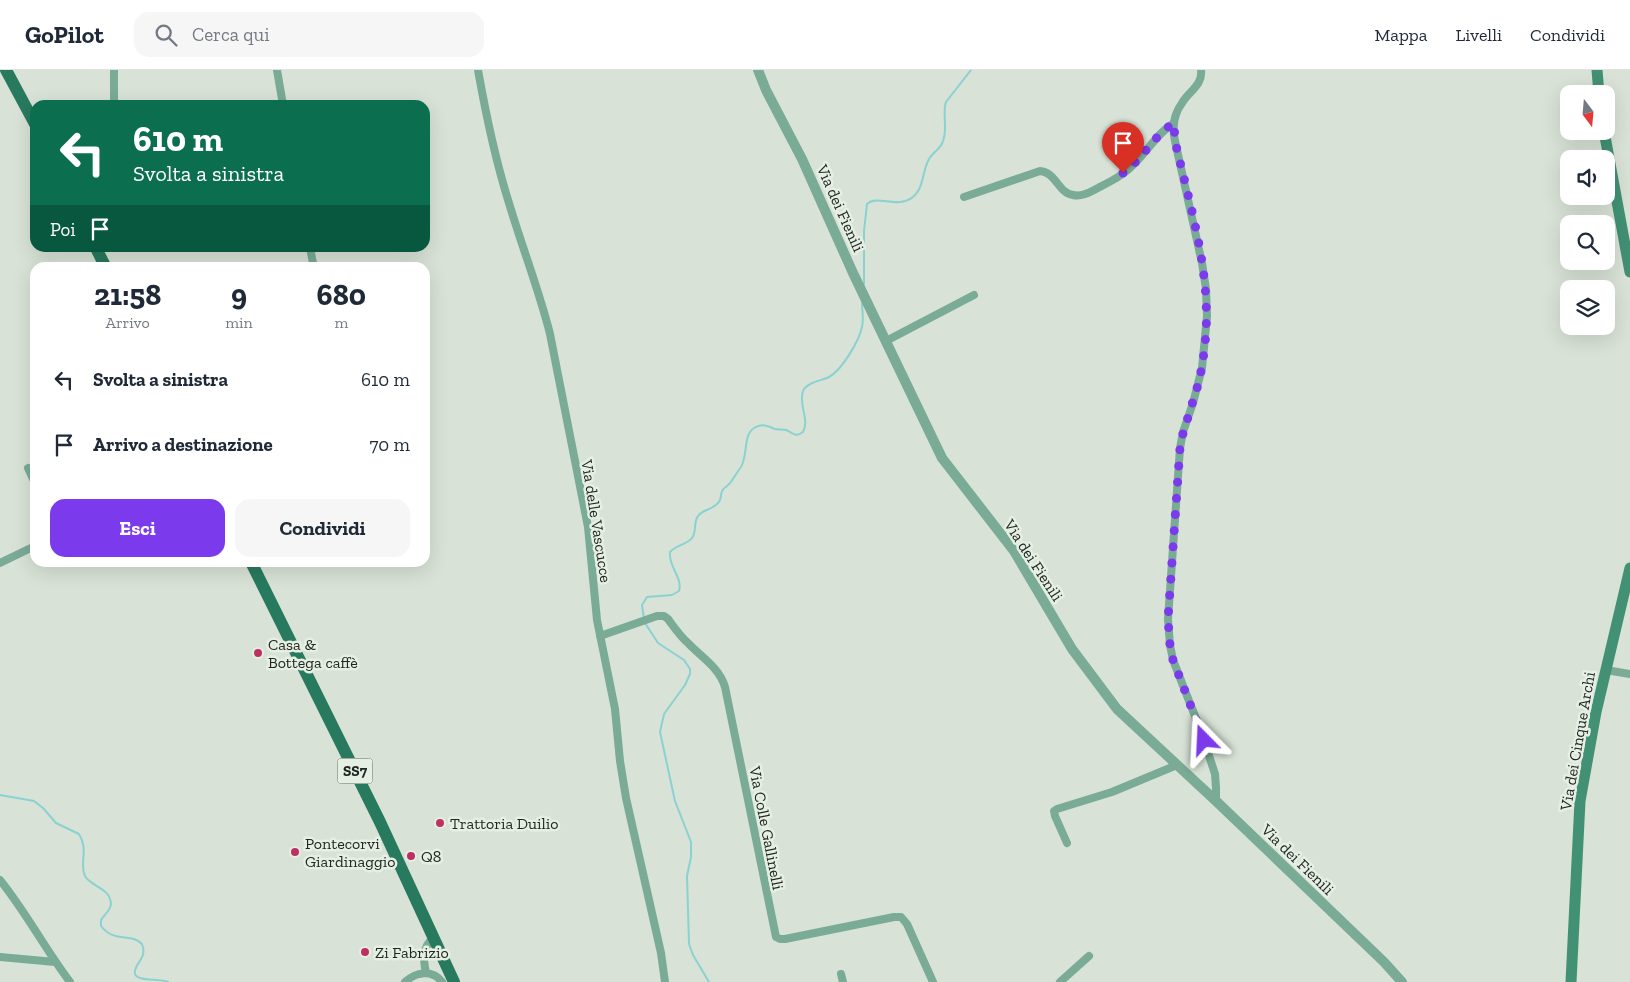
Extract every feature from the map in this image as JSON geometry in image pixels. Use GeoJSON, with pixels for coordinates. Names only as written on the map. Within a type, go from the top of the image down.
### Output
{"type":"FeatureCollection","features":[{"type":"Feature","properties":{"kind":"main road"},"geometry":{"type":"LineString","coordinates":[[6,70],[30,115]]}},
{"type":"Feature","properties":{"kind":"main road"},"geometry":{"type":"LineString","coordinates":[[1596,70],[1598,85]]}},
{"type":"Feature","properties":{"kind":"main road"},"geometry":{"type":"LineString","coordinates":[[1606,140],[1630,272]]}},
{"type":"Feature","properties":{"kind":"main road","name":"SS7"},"geometry":{"type":"LineString","coordinates":[[253,567],[380,822],[454,982]]}},
{"type":"Feature","properties":{"kind":"main road","name":"Via dei Cinque Archi"},"geometry":{"type":"LineString","coordinates":[[1571,982],[1580,801],[1594,722],[1630,568]]}},
{"type":"Feature","properties":{"kind":"street"},"geometry":{"type":"LineString","coordinates":[[114,70],[114,100]]}},
{"type":"Feature","properties":{"kind":"street"},"geometry":{"type":"LineString","coordinates":[[277,70],[282,100]]}},
{"type":"Feature","properties":{"kind":"street","name":"Via delle Vascucce"},"geometry":{"type":"LineString","coordinates":[[478,70],[495,156],[509,206],[542,303],[550,334],[588,527],[600,636],[617,717],[619,753],[626,798],[661,953],[665,982]]}},
{"type":"Feature","properties":{"kind":"street","name":"Via dei Fienili"},"geometry":{"type":"LineString","coordinates":[[758,70],[766,90],[802,159],[853,273],[936,447],[946,465],[1014,551],[1070,646],[1105,694],[1124,716],[1216,801],[1384,962],[1402,982]]}},
{"type":"Feature","properties":{"kind":"street"},"geometry":{"type":"LineString","coordinates":[[1201,70],[1200,81],[1182,102],[1174,123],[1175,141],[1202,263],[1206,289],[1207,316],[1202,368],[1180,448],[1168,619],[1173,660],[1214,770],[1216,801]]}},
{"type":"Feature","properties":{"kind":"street"},"geometry":{"type":"LineString","coordinates":[[964,196],[1040,171],[1051,175],[1069,194],[1076,196],[1086,194],[1128,170],[1162,132],[1174,123]]}},
{"type":"Feature","properties":{"kind":"street"},"geometry":{"type":"LineString","coordinates":[[886,341],[974,295]]}},
{"type":"Feature","properties":{"kind":"street"},"geometry":{"type":"LineString","coordinates":[[28,468],[30,472]]}},
{"type":"Feature","properties":{"kind":"street"},"geometry":{"type":"LineString","coordinates":[[0,563],[30,548]]}},
{"type":"Feature","properties":{"kind":"street","name":"Via Colle Gallinelli"},"geometry":{"type":"LineString","coordinates":[[600,636],[662,615],[668,618],[681,637],[717,670],[722,679],[776,937],[785,939],[901,917],[907,924],[934,982]]}},
{"type":"Feature","properties":{"kind":"street"},"geometry":{"type":"LineString","coordinates":[[1606,670],[1630,674]]}},
{"type":"Feature","properties":{"kind":"street"},"geometry":{"type":"LineString","coordinates":[[1067,844],[1055,816],[1054,811],[1057,808],[1112,792],[1177,765]]}},
{"type":"Feature","properties":{"kind":"street"},"geometry":{"type":"LineString","coordinates":[[0,880],[70,982]]}},
{"type":"Feature","properties":{"kind":"street"},"geometry":{"type":"LineString","coordinates":[[426,973],[424,952],[427,944],[434,937]]}},
{"type":"Feature","properties":{"kind":"street"},"geometry":{"type":"LineString","coordinates":[[0,956],[55,962]]}},
{"type":"Feature","properties":{"kind":"street"},"geometry":{"type":"LineString","coordinates":[[1060,982],[1089,956]]}},
{"type":"Feature","properties":{"kind":"street"},"geometry":{"type":"LineString","coordinates":[[405,982],[415,975],[426,973],[437,976],[442,982]]}},
{"type":"Feature","properties":{"kind":"waterway"},"geometry":{"type":"LineString","coordinates":[[864,284],[864,231],[867,204],[876,201],[902,202],[913,197],[917,192],[926,164],[943,141],[946,102],[971,70]]}},
{"type":"Feature","properties":{"kind":"waterway"},"geometry":{"type":"LineString","coordinates":[[644,619],[642,605],[647,597],[672,595],[679,591],[679,581],[671,562],[670,552],[690,540],[693,536],[698,516],[720,501],[721,493],[741,467],[748,435],[751,431],[757,426],[762,425],[786,430],[796,435],[803,432],[805,427],[802,401],[803,391],[811,384],[829,377],[849,355],[862,327],[862,303]]}},
{"type":"Feature","properties":{"kind":"waterway"},"geometry":{"type":"LineString","coordinates":[[645,623],[658,643],[684,660],[690,669],[685,685],[664,714],[660,732],[675,801],[691,842],[691,857],[687,876],[689,944],[693,955],[709,982]]}},
{"type":"Feature","properties":{"kind":"waterway"},"geometry":{"type":"LineString","coordinates":[[0,795],[34,801],[56,823],[79,834],[84,851],[83,871],[85,876],[110,898],[111,906],[101,920],[101,926],[112,935],[133,939],[142,944],[142,958],[135,970],[137,976],[168,982]]}},
{"type":"Feature","properties":{"kind":"place","name":"Casa & Bottega caffè"},"geometry":{"type":"Point","coordinates":[258,653]}},
{"type":"Feature","properties":{"kind":"place","name":"Trattoria Duilio"},"geometry":{"type":"Point","coordinates":[440,823]}},
{"type":"Feature","properties":{"kind":"place","name":"Pontecorvi Giardinaggio"},"geometry":{"type":"Point","coordinates":[295,852]}},
{"type":"Feature","properties":{"kind":"place","name":"Q8"},"geometry":{"type":"Point","coordinates":[411,856]}},
{"type":"Feature","properties":{"kind":"place","name":"Zi Fabrizio"},"geometry":{"type":"Point","coordinates":[365,952]}},
{"type":"Feature","properties":{"kind":"route"},"geometry":{"type":"LineString","coordinates":[[1123,173],[1137,161],[1168,126],[1174,123],[1175,141],[1202,263],[1206,289],[1207,316],[1202,368],[1180,448],[1168,619],[1173,660],[1204,740]]}}]}
